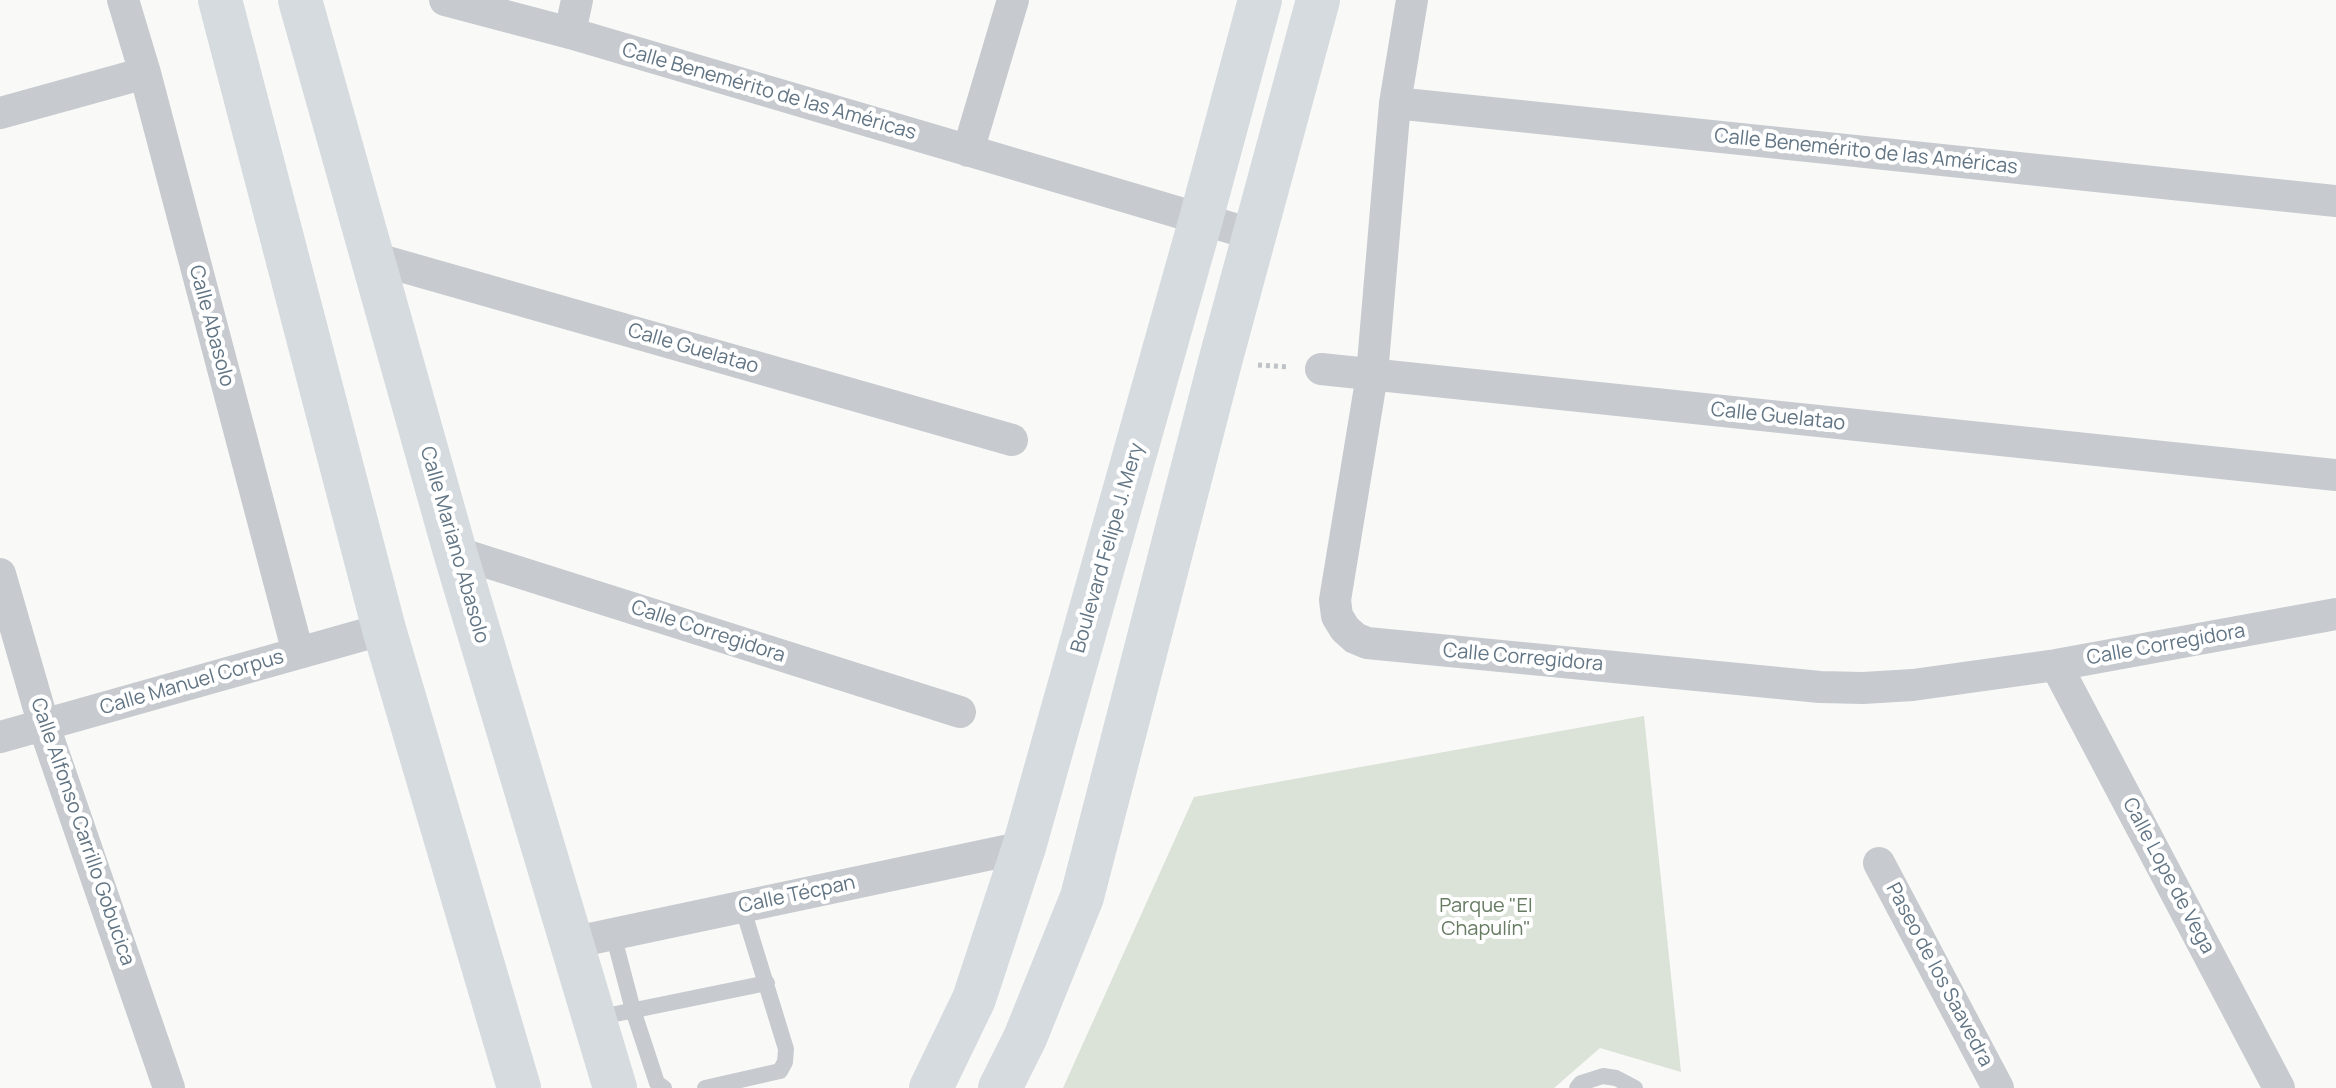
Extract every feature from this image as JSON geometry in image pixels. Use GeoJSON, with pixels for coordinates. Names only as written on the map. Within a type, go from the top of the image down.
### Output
{"type":"FeatureCollection","features":[{"type":"Feature","properties":{"kind":"main road"},"geometry":{"type":"LineString","coordinates":[[220,0],[384,629],[519,1088]]}},
{"type":"Feature","properties":{"kind":"main road","name":"Calle Mariano Abasolo"},"geometry":{"type":"LineString","coordinates":[[300,0],[455,552],[571,943],[613,1014],[615,1088]]}},
{"type":"Feature","properties":{"kind":"main road","name":"Boulevard Felipe J. Mery"},"geometry":{"type":"LineString","coordinates":[[931,1088],[974,999],[1024,847],[1260,0]]}},
{"type":"Feature","properties":{"kind":"main road"},"geometry":{"type":"LineString","coordinates":[[1033,1088],[1052,1026],[1082,897],[1220,362],[1318,0]]}},
{"type":"Feature","properties":{"kind":"main road"},"geometry":{"type":"LineString","coordinates":[[1000,1088],[1025,1038],[1082,897]]}},
{"type":"Feature","properties":{"kind":"street","name":"Calle Abasolo"},"geometry":{"type":"LineString","coordinates":[[123,0],[298,653]]}},
{"type":"Feature","properties":{"kind":"street","name":"Calle Benemérito de las Américas"},"geometry":{"type":"LineString","coordinates":[[445,0],[570,33],[1255,235]]}},
{"type":"Feature","properties":{"kind":"street"},"geometry":{"type":"LineString","coordinates":[[570,33],[577,0]]}},
{"type":"Feature","properties":{"kind":"street"},"geometry":{"type":"LineString","coordinates":[[968,151],[1013,0]]}},
{"type":"Feature","properties":{"kind":"street","name":"Calle Corregidora"},"geometry":{"type":"LineString","coordinates":[[1412,0],[1395,103],[1372,375],[1335,600],[1337,616],[1355,638],[1367,643],[1834,687],[1913,685],[2056,665],[2336,614]]}},
{"type":"Feature","properties":{"kind":"street"},"geometry":{"type":"LineString","coordinates":[[0,113],[145,73]]}},
{"type":"Feature","properties":{"kind":"street","name":"Calle Benemérito de las Américas"},"geometry":{"type":"LineString","coordinates":[[1395,103],[2336,201]]}},
{"type":"Feature","properties":{"kind":"street","name":"Calle Guelatao"},"geometry":{"type":"LineString","coordinates":[[373,258],[1012,440]]}},
{"type":"Feature","properties":{"kind":"street","name":"Calle Guelatao"},"geometry":{"type":"LineString","coordinates":[[1321,369],[2336,475]]}},
{"type":"Feature","properties":{"kind":"street","name":"Calle Corregidora"},"geometry":{"type":"LineString","coordinates":[[455,552],[960,712]]}},
{"type":"Feature","properties":{"kind":"street","name":"Calle Alfonso Carrillo Gobucica"},"geometry":{"type":"LineString","coordinates":[[0,574],[44,726],[169,1088]]}},
{"type":"Feature","properties":{"kind":"street","name":"Calle Manuel Corpus"},"geometry":{"type":"LineString","coordinates":[[0,737],[384,629]]}},
{"type":"Feature","properties":{"kind":"street","name":"Calle Lope de Vega"},"geometry":{"type":"LineString","coordinates":[[2056,665],[2279,1088]]}},
{"type":"Feature","properties":{"kind":"street","name":"Calle Técpan"},"geometry":{"type":"LineString","coordinates":[[571,943],[1024,847]]}},
{"type":"Feature","properties":{"kind":"street","name":"Paseo de los Saavedra"},"geometry":{"type":"LineString","coordinates":[[1879,863],[1998,1088]]}},
{"type":"Feature","properties":{"kind":"lane"},"geometry":{"type":"LineString","coordinates":[[705,1088],[780,1071],[785,1062],[786,1049],[742,906]]}},
{"type":"Feature","properties":{"kind":"lane"},"geometry":{"type":"LineString","coordinates":[[613,934],[613,1014],[657,1083],[664,1088]]}},
{"type":"Feature","properties":{"kind":"lane"},"geometry":{"type":"LineString","coordinates":[[613,1014],[767,983]]}},
{"type":"Feature","properties":{"kind":"lane"},"geometry":{"type":"LineString","coordinates":[[1577,1088],[1581,1083],[1603,1076],[1616,1078],[1635,1088]]}},
{"type":"Feature","properties":{"kind":"path"},"geometry":{"type":"LineString","coordinates":[[1220,362],[1321,369]]}},
{"type":"Feature","properties":{"kind":"green space","name":"Parque \"El Chapulín\""},"geometry":{"type":"Polygon","coordinates":[[[1644,716],[1681,1072],[1600,1048],[1554,1088],[1063,1088],[1194,797],[1644,716]]]}}]}
